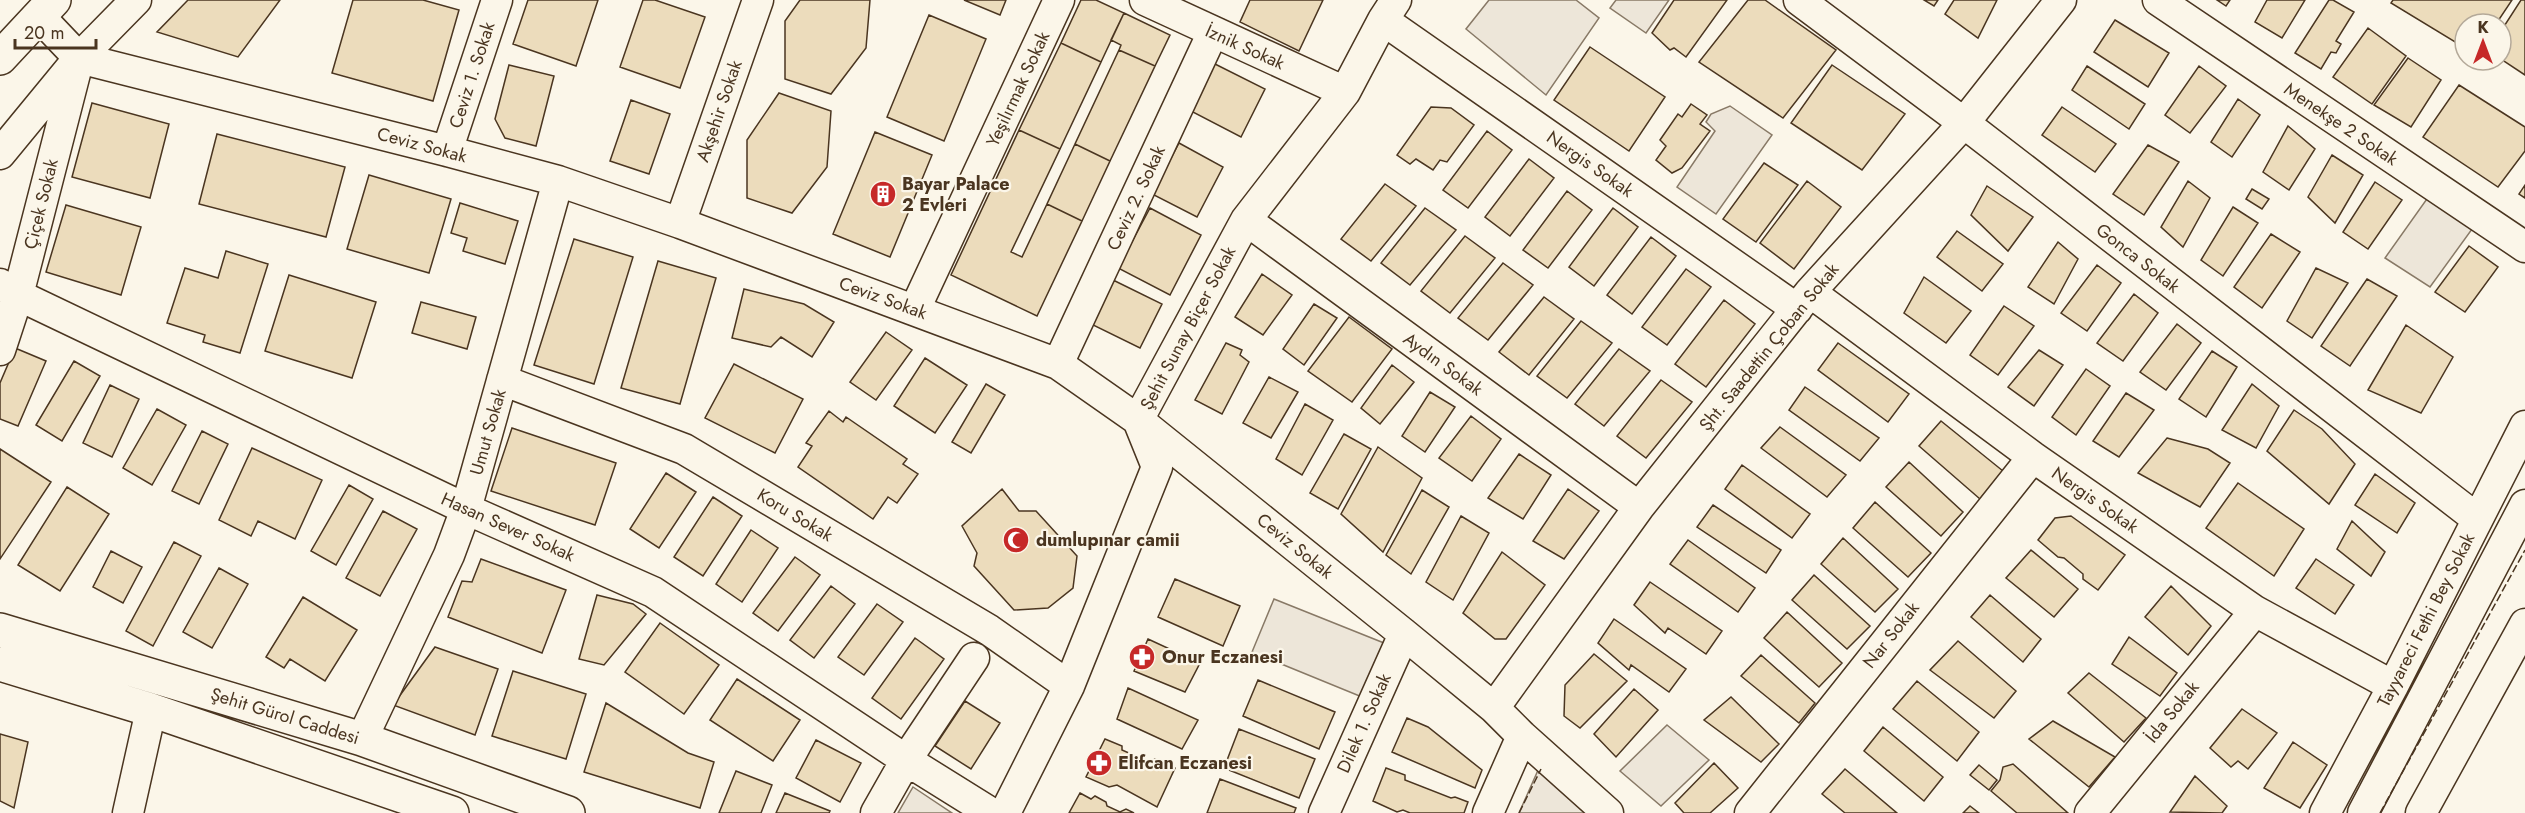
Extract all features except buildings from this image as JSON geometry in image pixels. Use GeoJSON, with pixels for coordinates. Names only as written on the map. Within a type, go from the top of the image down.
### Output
{"type":"FeatureCollection","features":[{"type":"Feature","properties":{"kind":"main road"},"geometry":{"type":"LineString","coordinates":[[0,58],[47,8]]}},
{"type":"Feature","properties":{"kind":"main road","name":"Şehit Gürol Caddesi"},"geometry":{"type":"LineString","coordinates":[[0,630],[362,739],[568,813]]}},
{"type":"Feature","properties":{"kind":"main road","name":"Şehit Gürol Caddesi"},"geometry":{"type":"LineString","coordinates":[[0,664],[151,710],[452,813]]}},
{"type":"Feature","properties":{"kind":"street"},"geometry":{"type":"LineString","coordinates":[[0,154],[79,57],[136,0]]}},
{"type":"Feature","properties":{"kind":"street","name":"Ceviz 1. Sokak"},"geometry":{"type":"LineString","coordinates":[[447,151],[497,0]]}},
{"type":"Feature","properties":{"kind":"street","name":"Akşehir Sokak"},"geometry":{"type":"LineString","coordinates":[[680,223],[758,0]]}},
{"type":"Feature","properties":{"kind":"street","name":"Yeşilırmak Sokak"},"geometry":{"type":"LineString","coordinates":[[915,309],[1059,0]]}},
{"type":"Feature","properties":{"kind":"street","name":"İznik Sokak"},"geometry":{"type":"LineString","coordinates":[[1145,0],[1346,92]]}},
{"type":"Feature","properties":{"kind":"street","name":"Gonca Sokak"},"geometry":{"type":"LineString","coordinates":[[1798,0],[1964,123],[2476,518]]}},
{"type":"Feature","properties":{"kind":"street","name":"Şht. Saadettin Çoban Sokak"},"geometry":{"type":"LineString","coordinates":[[1494,708],[1639,507],[1803,300],[1964,123],[2061,0]]}},
{"type":"Feature","properties":{"kind":"street","name":"Menekşe 2 Sokak"},"geometry":{"type":"LineString","coordinates":[[2158,0],[2525,248]]}},
{"type":"Feature","properties":{"kind":"street"},"geometry":{"type":"LineString","coordinates":[[47,8],[79,57]]}},
{"type":"Feature","properties":{"kind":"street","name":"Şehit Sunay Biçer Sokak"},"geometry":{"type":"LineString","coordinates":[[1005,813],[1069,686],[1157,467],[1138,420],[1246,220],[1346,92],[1390,10]]}},
{"type":"Feature","properties":{"kind":"street","name":"Nergis Sokak"},"geometry":{"type":"LineString","coordinates":[[1390,10],[1803,300],[2254,611],[2393,686]]}},
{"type":"Feature","properties":{"kind":"street","name":"Ceviz 2. Sokak"},"geometry":{"type":"LineString","coordinates":[[1058,364],[1213,32]]}},
{"type":"Feature","properties":{"kind":"street","name":"Ceviz Sokak"},"geometry":{"type":"LineString","coordinates":[[79,57],[447,151],[558,182],[680,223],[1058,364],[1138,420],[1404,634],[1494,708],[1608,813]]}},
{"type":"Feature","properties":{"kind":"street","name":"Çiçek Sokak"},"geometry":{"type":"LineString","coordinates":[[0,350],[9,290],[79,57]]}},
{"type":"Feature","properties":{"kind":"street","name":"Umut Sokak"},"geometry":{"type":"LineString","coordinates":[[362,739],[449,555],[466,509],[558,182]]}},
{"type":"Feature","properties":{"kind":"street","name":"Aydın Sokak"},"geometry":{"type":"LineString","coordinates":[[1246,220],[1639,507]]}},
{"type":"Feature","properties":{"kind":"street","name":"Hasan Sever Sokak"},"geometry":{"type":"LineString","coordinates":[[9,290],[466,509],[653,592],[906,760],[991,813]]}},
{"type":"Feature","properties":{"kind":"street","name":"Koru Sokak"},"geometry":{"type":"LineString","coordinates":[[502,380],[684,449],[989,630],[1069,686]]}},
{"type":"Feature","properties":{"kind":"street","name":"Tayyareci Fethi Bey Sokak"},"geometry":{"type":"LineString","coordinates":[[2325,813],[2393,686],[2476,518],[2525,426]]}},
{"type":"Feature","properties":{"kind":"street","name":"Nar Sokak"},"geometry":{"type":"LineString","coordinates":[[1750,813],[2033,457]]}},
{"type":"Feature","properties":{"kind":"street","name":"Tayyareci Fethi Bey Sokak"},"geometry":{"type":"LineString","coordinates":[[2363,813],[2525,505]]}},
{"type":"Feature","properties":{"kind":"street","name":"İda Sokak"},"geometry":{"type":"LineString","coordinates":[[2090,813],[2254,611]]}},
{"type":"Feature","properties":{"kind":"street"},"geometry":{"type":"LineString","coordinates":[[2421,813],[2525,624]]}},
{"type":"Feature","properties":{"kind":"street","name":"Dilek 1. Sokak"},"geometry":{"type":"LineString","coordinates":[[1324,813],[1404,634]]}},
{"type":"Feature","properties":{"kind":"street"},"geometry":{"type":"LineString","coordinates":[[876,813],[906,760],[974,658]]}},
{"type":"Feature","properties":{"kind":"street"},"geometry":{"type":"LineString","coordinates":[[128,813],[151,710]]}},
{"type":"Feature","properties":{"kind":"street"},"geometry":{"type":"LineString","coordinates":[[1488,813],[1522,736]]}},
{"type":"Feature","properties":{"kind":"shaded area"},"geometry":{"type":"Polygon","coordinates":[[[1489,0],[1576,0],[1599,18],[1546,95],[1466,29],[1489,0]]]}},
{"type":"Feature","properties":{"kind":"shaded area"},"geometry":{"type":"Polygon","coordinates":[[[1616,0],[1669,0],[1646,33],[1610,8],[1616,0]]]}},
{"type":"Feature","properties":{"kind":"shaded area"},"geometry":{"type":"Polygon","coordinates":[[[1730,106],[1772,135],[1716,214],[1677,187],[1715,131],[1706,122],[1711,114],[1730,106]]]}},
{"type":"Feature","properties":{"kind":"shaded area"},"geometry":{"type":"Polygon","coordinates":[[[2429,196],[2475,225],[2430,287],[2385,258],[2429,196]]]}},
{"type":"Feature","properties":{"kind":"shaded area"},"geometry":{"type":"Polygon","coordinates":[[[1274,599],[1384,643],[1362,697],[1252,652],[1274,599]]]}},
{"type":"Feature","properties":{"kind":"shaded area"},"geometry":{"type":"Polygon","coordinates":[[[1667,725],[1709,760],[1661,806],[1620,771],[1667,725]]]}},
{"type":"Feature","properties":{"kind":"shaded area"},"geometry":{"type":"Polygon","coordinates":[[[1539,768],[1589,813],[1519,813],[1539,768]]]}},
{"type":"Feature","properties":{"kind":"shaded area"},"geometry":{"type":"Polygon","coordinates":[[[913,787],[952,813],[898,813],[913,787]]]}},
{"type":"Feature","properties":{"kind":"fence"},"geometry":{"type":"LineString","coordinates":[[2380,813],[2525,550]]}},
{"type":"Feature","properties":{"kind":"fence"},"geometry":{"type":"LineString","coordinates":[[1519,813],[1541,769]]}},
{"type":"Feature","properties":{"kind":"place","name":"Bayar Palace 2 Evleri"},"geometry":{"type":"Point","coordinates":[883,194]}},
{"type":"Feature","properties":{"kind":"place","name":"dumlupınar camii"},"geometry":{"type":"Point","coordinates":[1016,540]}},
{"type":"Feature","properties":{"kind":"place","name":"Onur Eczanesi"},"geometry":{"type":"Point","coordinates":[1142,657]}},
{"type":"Feature","properties":{"kind":"place","name":"Elifcan Eczanesi"},"geometry":{"type":"Point","coordinates":[1099,763]}}]}
